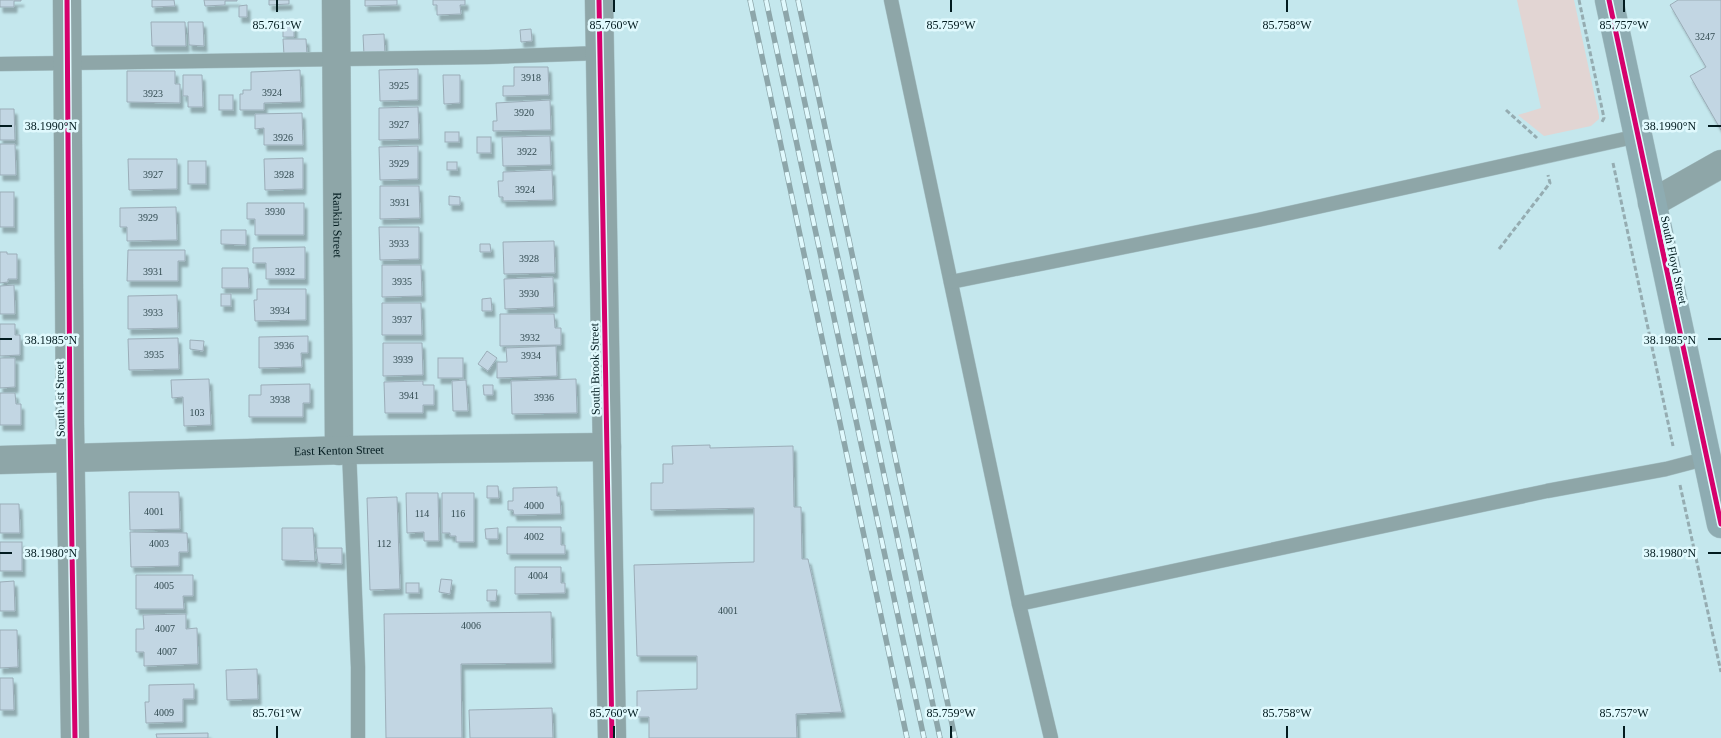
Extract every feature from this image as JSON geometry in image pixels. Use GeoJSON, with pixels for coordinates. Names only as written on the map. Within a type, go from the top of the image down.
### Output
{"type":"FeatureCollection","features":[{"type":"Feature","properties":{"kind":"street","name":"South 1st Street"},"geometry":{"type":"LineString","coordinates":[[67,0],[75,738]]}},
{"type":"Feature","properties":{"kind":"street","name":"Rankin Street"},"geometry":{"type":"LineString","coordinates":[[336,0],[344,450]]}},
{"type":"Feature","properties":{"kind":"street","name":"South Brook Street"},"geometry":{"type":"LineString","coordinates":[[599,0],[612,738]]}},
{"type":"Feature","properties":{"kind":"street","name":"South Floyd Street"},"geometry":{"type":"LineString","coordinates":[[1609,0],[1721,524]]}},
{"type":"Feature","properties":{"kind":"street"},"geometry":{"type":"LineString","coordinates":[[1652,203],[1721,164]]}},
{"type":"Feature","properties":{"kind":"street","name":"East Kenton Street"},"geometry":{"type":"LineString","coordinates":[[0,460],[344,450],[607,447]]}},
{"type":"Feature","properties":{"kind":"lane"},"geometry":{"type":"LineString","coordinates":[[891,0],[1019,604],[1051,738]]}},
{"type":"Feature","properties":{"kind":"lane"},"geometry":{"type":"LineString","coordinates":[[0,64],[488,57],[600,53]]}},
{"type":"Feature","properties":{"kind":"lane"},"geometry":{"type":"LineString","coordinates":[[951,282],[1258,220],[1638,136]]}},
{"type":"Feature","properties":{"kind":"lane"},"geometry":{"type":"LineString","coordinates":[[344,450],[358,667],[358,738]]}},
{"type":"Feature","properties":{"kind":"lane"},"geometry":{"type":"LineString","coordinates":[[1019,604],[1708,458]]}},
{"type":"Feature","properties":{"kind":"path"},"geometry":{"type":"LineString","coordinates":[[1578,0],[1604,118],[1601,126]]}},
{"type":"Feature","properties":{"kind":"path"},"geometry":{"type":"LineString","coordinates":[[1506,110],[1541,141]]}},
{"type":"Feature","properties":{"kind":"path"},"geometry":{"type":"LineString","coordinates":[[1499,249],[1550,184],[1544,157]]}},
{"type":"Feature","properties":{"kind":"path"},"geometry":{"type":"LineString","coordinates":[[1613,163],[1673,447]]}},
{"type":"Feature","properties":{"kind":"path"},"geometry":{"type":"LineString","coordinates":[[1679,482],[1721,672]]}},
{"type":"Feature","properties":{"kind":"shaded area"},"geometry":{"type":"Polygon","coordinates":[[[1517,0],[1574,0],[1599,116],[1599,119],[1591,126],[1544,136],[1518,115],[1541,108],[1517,0]]]}},
{"type":"Feature","properties":{"kind":"building"},"geometry":{"type":"Polygon","coordinates":[[[0,0],[21,1],[14,1],[14,7],[0,7],[0,0]]]}},
{"type":"Feature","properties":{"kind":"building"},"geometry":{"type":"Polygon","coordinates":[[[152,0],[174,0],[175,6],[152,7],[152,0]]]}},
{"type":"Feature","properties":{"kind":"building"},"geometry":{"type":"Polygon","coordinates":[[[204,0],[237,1],[225,1],[225,5],[205,6],[204,0]]]}},
{"type":"Feature","properties":{"kind":"building"},"geometry":{"type":"Polygon","coordinates":[[[269,0],[289,0],[289,4],[269,5],[269,0]]]}},
{"type":"Feature","properties":{"kind":"building"},"geometry":{"type":"Polygon","coordinates":[[[365,0],[397,0],[397,5],[365,6],[365,0]]]}},
{"type":"Feature","properties":{"kind":"building"},"geometry":{"type":"Polygon","coordinates":[[[433,0],[465,0],[465,5],[460,5],[461,14],[437,15],[437,5],[433,5],[433,0]]]}},
{"type":"Feature","properties":{"kind":"building"},"geometry":{"type":"Polygon","coordinates":[[[1678,0],[1721,0],[1721,130],[1690,76],[1706,67],[1670,5],[1678,0]]]}},
{"type":"Feature","properties":{"kind":"building"},"geometry":{"type":"Polygon","coordinates":[[[247,5],[247,17],[239,17],[239,6],[247,5]]]}},
{"type":"Feature","properties":{"kind":"building"},"geometry":{"type":"Polygon","coordinates":[[[151,22],[185,22],[186,46],[152,46],[151,22]]]}},
{"type":"Feature","properties":{"kind":"building"},"geometry":{"type":"Polygon","coordinates":[[[188,22],[203,22],[204,46],[189,45],[188,22]]]}},
{"type":"Feature","properties":{"kind":"building"},"geometry":{"type":"Polygon","coordinates":[[[294,25],[294,37],[283,37],[283,26],[294,25]]]}},
{"type":"Feature","properties":{"kind":"building"},"geometry":{"type":"Polygon","coordinates":[[[531,29],[532,41],[521,42],[520,30],[531,29]]]}},
{"type":"Feature","properties":{"kind":"building"},"geometry":{"type":"Polygon","coordinates":[[[384,34],[385,55],[364,55],[363,35],[384,34]]]}},
{"type":"Feature","properties":{"kind":"building"},"geometry":{"type":"Polygon","coordinates":[[[283,39],[306,39],[307,55],[284,55],[283,39]]]}},
{"type":"Feature","properties":{"kind":"building"},"geometry":{"type":"Polygon","coordinates":[[[514,67],[548,67],[549,95],[503,96],[503,86],[514,86],[514,67]]]}},
{"type":"Feature","properties":{"kind":"building"},"geometry":{"type":"Polygon","coordinates":[[[418,69],[418,100],[380,101],[379,70],[418,69]]]}},
{"type":"Feature","properties":{"kind":"building"},"geometry":{"type":"Polygon","coordinates":[[[300,70],[301,102],[264,103],[264,110],[240,110],[240,94],[243,94],[243,90],[251,90],[251,72],[300,70]]]}},
{"type":"Feature","properties":{"kind":"building"},"geometry":{"type":"Polygon","coordinates":[[[127,71],[175,71],[175,84],[180,84],[180,103],[127,102],[127,71]]]}},
{"type":"Feature","properties":{"kind":"building"},"geometry":{"type":"Polygon","coordinates":[[[183,75],[202,75],[203,107],[188,107],[188,96],[183,96],[183,75]]]}},
{"type":"Feature","properties":{"kind":"building"},"geometry":{"type":"Polygon","coordinates":[[[443,75],[460,75],[460,103],[444,104],[443,75]]]}},
{"type":"Feature","properties":{"kind":"building"},"geometry":{"type":"Polygon","coordinates":[[[219,95],[233,95],[233,110],[219,110],[219,95]]]}},
{"type":"Feature","properties":{"kind":"building"},"geometry":{"type":"Polygon","coordinates":[[[550,100],[551,130],[493,131],[493,121],[497,121],[496,103],[550,100]]]}},
{"type":"Feature","properties":{"kind":"building"},"geometry":{"type":"Polygon","coordinates":[[[418,107],[419,139],[379,140],[379,108],[418,107]]]}},
{"type":"Feature","properties":{"kind":"building"},"geometry":{"type":"Polygon","coordinates":[[[0,109],[14,109],[15,140],[0,140],[0,109]]]}},
{"type":"Feature","properties":{"kind":"building"},"geometry":{"type":"Polygon","coordinates":[[[302,113],[303,145],[264,145],[264,128],[255,129],[255,114],[302,113]]]}},
{"type":"Feature","properties":{"kind":"building"},"geometry":{"type":"Polygon","coordinates":[[[445,132],[459,132],[459,142],[445,142],[445,132]]]}},
{"type":"Feature","properties":{"kind":"building"},"geometry":{"type":"Polygon","coordinates":[[[550,136],[551,165],[503,166],[502,137],[550,136]]]}},
{"type":"Feature","properties":{"kind":"building"},"geometry":{"type":"Polygon","coordinates":[[[477,137],[491,137],[491,153],[477,153],[477,137]]]}},
{"type":"Feature","properties":{"kind":"building"},"geometry":{"type":"Polygon","coordinates":[[[0,144],[15,144],[16,175],[0,175],[0,144]]]}},
{"type":"Feature","properties":{"kind":"building"},"geometry":{"type":"Polygon","coordinates":[[[418,146],[418,179],[380,180],[379,147],[418,146]]]}},
{"type":"Feature","properties":{"kind":"building"},"geometry":{"type":"Polygon","coordinates":[[[303,158],[303,189],[265,190],[264,159],[303,158]]]}},
{"type":"Feature","properties":{"kind":"building"},"geometry":{"type":"Polygon","coordinates":[[[128,159],[177,159],[177,189],[129,190],[128,159]]]}},
{"type":"Feature","properties":{"kind":"building"},"geometry":{"type":"Polygon","coordinates":[[[188,161],[206,161],[206,184],[188,184],[188,161]]]}},
{"type":"Feature","properties":{"kind":"building"},"geometry":{"type":"Polygon","coordinates":[[[447,162],[457,162],[457,170],[447,170],[447,162]]]}},
{"type":"Feature","properties":{"kind":"building"},"geometry":{"type":"Polygon","coordinates":[[[552,170],[553,200],[503,201],[503,197],[499,197],[498,181],[503,181],[503,172],[552,170]]]}},
{"type":"Feature","properties":{"kind":"building"},"geometry":{"type":"Polygon","coordinates":[[[380,186],[419,186],[420,218],[380,219],[380,186]]]}},
{"type":"Feature","properties":{"kind":"building"},"geometry":{"type":"Polygon","coordinates":[[[0,192],[14,192],[14,227],[0,227],[0,192]]]}},
{"type":"Feature","properties":{"kind":"building"},"geometry":{"type":"Polygon","coordinates":[[[449,196],[460,197],[460,205],[449,205],[449,196]]]}},
{"type":"Feature","properties":{"kind":"building"},"geometry":{"type":"Polygon","coordinates":[[[247,203],[304,203],[304,235],[255,235],[255,219],[247,219],[247,203]]]}},
{"type":"Feature","properties":{"kind":"building"},"geometry":{"type":"Polygon","coordinates":[[[176,207],[177,240],[127,241],[127,227],[120,227],[120,208],[176,207]]]}},
{"type":"Feature","properties":{"kind":"building"},"geometry":{"type":"Polygon","coordinates":[[[379,227],[419,227],[419,259],[380,260],[379,227]]]}},
{"type":"Feature","properties":{"kind":"building"},"geometry":{"type":"Polygon","coordinates":[[[221,230],[246,230],[246,245],[221,244],[221,230]]]}},
{"type":"Feature","properties":{"kind":"building"},"geometry":{"type":"Polygon","coordinates":[[[554,241],[555,273],[504,274],[503,242],[554,241]]]}},
{"type":"Feature","properties":{"kind":"building"},"geometry":{"type":"Polygon","coordinates":[[[480,244],[490,244],[491,252],[480,252],[480,244]]]}},
{"type":"Feature","properties":{"kind":"building"},"geometry":{"type":"Polygon","coordinates":[[[305,247],[305,279],[266,279],[266,263],[253,263],[253,248],[305,247]]]}},
{"type":"Feature","properties":{"kind":"building"},"geometry":{"type":"Polygon","coordinates":[[[128,250],[185,250],[185,261],[178,261],[178,281],[127,281],[128,250]]]}},
{"type":"Feature","properties":{"kind":"building"},"geometry":{"type":"Polygon","coordinates":[[[0,252],[17,254],[17,279],[8,279],[8,282],[0,283],[0,252]]]}},
{"type":"Feature","properties":{"kind":"building"},"geometry":{"type":"Polygon","coordinates":[[[382,265],[421,265],[422,296],[382,297],[382,265]]]}},
{"type":"Feature","properties":{"kind":"building"},"geometry":{"type":"Polygon","coordinates":[[[222,268],[248,268],[249,288],[222,288],[222,268]]]}},
{"type":"Feature","properties":{"kind":"building"},"geometry":{"type":"Polygon","coordinates":[[[553,277],[554,307],[505,309],[504,279],[553,277]]]}},
{"type":"Feature","properties":{"kind":"building"},"geometry":{"type":"Polygon","coordinates":[[[14,285],[15,314],[0,314],[0,286],[14,285]]]}},
{"type":"Feature","properties":{"kind":"building"},"geometry":{"type":"Polygon","coordinates":[[[257,289],[306,289],[306,320],[255,321],[254,300],[257,300],[257,289]]]}},
{"type":"Feature","properties":{"kind":"building"},"geometry":{"type":"Polygon","coordinates":[[[221,294],[231,294],[231,306],[221,306],[221,294]]]}},
{"type":"Feature","properties":{"kind":"building"},"geometry":{"type":"Polygon","coordinates":[[[177,295],[178,328],[128,329],[128,296],[177,295]]]}},
{"type":"Feature","properties":{"kind":"building"},"geometry":{"type":"Polygon","coordinates":[[[491,298],[492,311],[482,311],[482,299],[491,298]]]}},
{"type":"Feature","properties":{"kind":"building"},"geometry":{"type":"Polygon","coordinates":[[[382,303],[421,303],[422,335],[382,335],[382,303]]]}},
{"type":"Feature","properties":{"kind":"building"},"geometry":{"type":"Polygon","coordinates":[[[500,314],[554,314],[555,328],[561,328],[561,345],[500,346],[500,314]]]}},
{"type":"Feature","properties":{"kind":"building"},"geometry":{"type":"Polygon","coordinates":[[[0,324],[15,324],[15,335],[20,335],[20,355],[0,356],[0,324]]]}},
{"type":"Feature","properties":{"kind":"building"},"geometry":{"type":"Polygon","coordinates":[[[308,336],[308,353],[301,353],[302,367],[259,368],[259,337],[308,336]]]}},
{"type":"Feature","properties":{"kind":"building"},"geometry":{"type":"Polygon","coordinates":[[[178,338],[179,369],[129,370],[128,339],[178,338]]]}},
{"type":"Feature","properties":{"kind":"building"},"geometry":{"type":"Polygon","coordinates":[[[190,340],[204,341],[203,351],[190,349],[190,340]]]}},
{"type":"Feature","properties":{"kind":"building"},"geometry":{"type":"Polygon","coordinates":[[[383,343],[422,343],[423,375],[383,376],[383,343]]]}},
{"type":"Feature","properties":{"kind":"building"},"geometry":{"type":"Polygon","coordinates":[[[556,346],[557,376],[497,378],[497,362],[507,362],[506,348],[556,346]]]}},
{"type":"Feature","properties":{"kind":"building"},"geometry":{"type":"Polygon","coordinates":[[[487,351],[497,358],[488,371],[478,364],[487,351]]]}},
{"type":"Feature","properties":{"kind":"building"},"geometry":{"type":"Polygon","coordinates":[[[0,358],[15,358],[15,387],[0,388],[0,358]]]}},
{"type":"Feature","properties":{"kind":"building"},"geometry":{"type":"Polygon","coordinates":[[[438,358],[463,358],[463,378],[438,378],[438,358]]]}},
{"type":"Feature","properties":{"kind":"building"},"geometry":{"type":"Polygon","coordinates":[[[209,379],[211,425],[184,426],[183,397],[172,398],[171,380],[209,379]]]}},
{"type":"Feature","properties":{"kind":"building"},"geometry":{"type":"Polygon","coordinates":[[[576,379],[577,413],[512,414],[511,381],[576,379]]]}},
{"type":"Feature","properties":{"kind":"building"},"geometry":{"type":"Polygon","coordinates":[[[466,380],[468,411],[453,411],[452,381],[466,380]]]}},
{"type":"Feature","properties":{"kind":"building"},"geometry":{"type":"Polygon","coordinates":[[[423,381],[423,385],[434,385],[434,405],[423,405],[423,413],[385,413],[384,382],[423,381]]]}},
{"type":"Feature","properties":{"kind":"building"},"geometry":{"type":"Polygon","coordinates":[[[310,384],[310,403],[303,403],[303,417],[249,417],[249,395],[261,395],[261,385],[310,384]]]}},
{"type":"Feature","properties":{"kind":"building"},"geometry":{"type":"Polygon","coordinates":[[[483,385],[493,385],[493,395],[484,395],[483,385]]]}},
{"type":"Feature","properties":{"kind":"building"},"geometry":{"type":"Polygon","coordinates":[[[0,393],[15,393],[16,404],[21,404],[21,425],[0,425],[0,393]]]}},
{"type":"Feature","properties":{"kind":"building"},"geometry":{"type":"Polygon","coordinates":[[[710,445],[710,448],[793,446],[794,507],[801,507],[802,559],[808,559],[842,712],[796,714],[797,738],[649,738],[649,717],[637,717],[637,691],[697,689],[697,656],[637,656],[634,565],[754,562],[754,508],[651,510],[651,483],[663,483],[663,464],[673,464],[672,446],[710,445]]]}},
{"type":"Feature","properties":{"kind":"building"},"geometry":{"type":"Polygon","coordinates":[[[487,486],[498,486],[499,498],[487,498],[487,486]]]}},
{"type":"Feature","properties":{"kind":"building"},"geometry":{"type":"Polygon","coordinates":[[[557,487],[557,496],[560,496],[561,514],[514,515],[513,510],[508,510],[508,501],[513,501],[513,488],[557,487]]]}},
{"type":"Feature","properties":{"kind":"building"},"geometry":{"type":"Polygon","coordinates":[[[129,492],[179,492],[180,529],[130,530],[129,492]]]}},
{"type":"Feature","properties":{"kind":"building"},"geometry":{"type":"Polygon","coordinates":[[[406,493],[438,493],[439,541],[424,541],[424,532],[407,533],[406,493]]]}},
{"type":"Feature","properties":{"kind":"building"},"geometry":{"type":"Polygon","coordinates":[[[442,493],[474,493],[474,542],[456,542],[456,536],[450,536],[450,533],[442,533],[442,493]]]}},
{"type":"Feature","properties":{"kind":"building"},"geometry":{"type":"Polygon","coordinates":[[[397,497],[400,589],[370,590],[367,498],[397,497]]]}},
{"type":"Feature","properties":{"kind":"building"},"geometry":{"type":"Polygon","coordinates":[[[0,504],[19,504],[20,533],[0,533],[0,504]]]}},
{"type":"Feature","properties":{"kind":"building"},"geometry":{"type":"Polygon","coordinates":[[[507,527],[561,527],[561,545],[565,545],[565,554],[507,554],[507,527]]]}},
{"type":"Feature","properties":{"kind":"building"},"geometry":{"type":"Polygon","coordinates":[[[282,528],[313,528],[315,561],[282,560],[282,528]]]}},
{"type":"Feature","properties":{"kind":"building"},"geometry":{"type":"Polygon","coordinates":[[[498,528],[498,539],[486,539],[485,529],[498,528]]]}},
{"type":"Feature","properties":{"kind":"building"},"geometry":{"type":"Polygon","coordinates":[[[130,532],[187,533],[188,552],[179,552],[179,566],[131,567],[130,532]]]}},
{"type":"Feature","properties":{"kind":"building"},"geometry":{"type":"Polygon","coordinates":[[[0,542],[22,542],[22,571],[0,571],[0,542]]]}},
{"type":"Feature","properties":{"kind":"building"},"geometry":{"type":"Polygon","coordinates":[[[316,548],[342,548],[342,564],[318,563],[316,548]]]}},
{"type":"Feature","properties":{"kind":"building"},"geometry":{"type":"Polygon","coordinates":[[[515,567],[561,567],[561,583],[565,583],[565,593],[515,594],[515,567]]]}},
{"type":"Feature","properties":{"kind":"building"},"geometry":{"type":"Polygon","coordinates":[[[136,575],[193,575],[193,596],[183,596],[184,609],[136,609],[136,575]]]}},
{"type":"Feature","properties":{"kind":"building"},"geometry":{"type":"Polygon","coordinates":[[[441,579],[452,580],[450,594],[439,592],[441,579]]]}},
{"type":"Feature","properties":{"kind":"building"},"geometry":{"type":"Polygon","coordinates":[[[14,581],[15,611],[0,611],[0,582],[14,581]]]}},
{"type":"Feature","properties":{"kind":"building"},"geometry":{"type":"Polygon","coordinates":[[[406,583],[419,583],[419,593],[406,593],[406,583]]]}},
{"type":"Feature","properties":{"kind":"building"},"geometry":{"type":"Polygon","coordinates":[[[487,590],[497,590],[496,601],[487,601],[487,590]]]}},
{"type":"Feature","properties":{"kind":"building"},"geometry":{"type":"Polygon","coordinates":[[[551,612],[552,663],[461,664],[462,738],[386,738],[384,614],[551,612]]]}},
{"type":"Feature","properties":{"kind":"building"},"geometry":{"type":"Polygon","coordinates":[[[186,614],[186,629],[197,628],[198,664],[144,666],[144,652],[136,652],[136,629],[144,629],[143,615],[186,614]]]}},
{"type":"Feature","properties":{"kind":"building"},"geometry":{"type":"Polygon","coordinates":[[[0,630],[17,630],[18,667],[0,668],[0,630]]]}},
{"type":"Feature","properties":{"kind":"building"},"geometry":{"type":"Polygon","coordinates":[[[257,669],[258,699],[227,700],[226,670],[257,669]]]}},
{"type":"Feature","properties":{"kind":"building"},"geometry":{"type":"Polygon","coordinates":[[[0,678],[13,678],[14,710],[0,710],[0,678]]]}},
{"type":"Feature","properties":{"kind":"building"},"geometry":{"type":"Polygon","coordinates":[[[194,684],[194,699],[183,699],[183,722],[146,723],[145,702],[149,702],[149,685],[194,684]]]}},
{"type":"Feature","properties":{"kind":"building"},"geometry":{"type":"Polygon","coordinates":[[[552,708],[553,738],[470,738],[469,710],[552,708]]]}},
{"type":"Feature","properties":{"kind":"building"},"geometry":{"type":"Polygon","coordinates":[[[208,733],[208,738],[157,738],[156,734],[208,733]]]}},
{"type":"Feature","properties":{"kind":"railway"},"geometry":{"type":"LineString","coordinates":[[750,0],[907,738]]}},
{"type":"Feature","properties":{"kind":"railway"},"geometry":{"type":"LineString","coordinates":[[766,0],[924,738]]}},
{"type":"Feature","properties":{"kind":"railway"},"geometry":{"type":"LineString","coordinates":[[783,0],[940,738]]}},
{"type":"Feature","properties":{"kind":"railway"},"geometry":{"type":"LineString","coordinates":[[798,0],[955,738]]}},
{"type":"Feature","properties":{"kind":"cycle path"},"geometry":{"type":"LineString","coordinates":[[67,0],[70,424],[75,738]]}},
{"type":"Feature","properties":{"kind":"cycle path"},"geometry":{"type":"LineString","coordinates":[[599,0],[612,738]]}},
{"type":"Feature","properties":{"kind":"cycle path"},"geometry":{"type":"LineString","coordinates":[[1609,0],[1721,524]]}}]}
